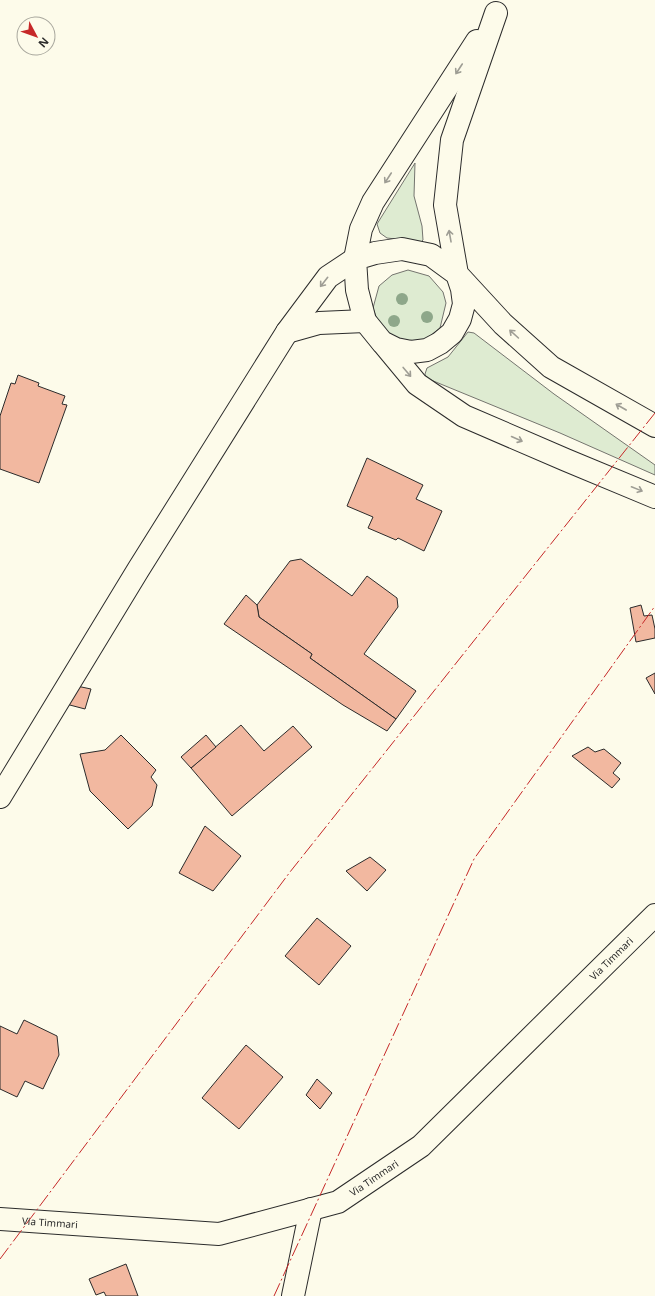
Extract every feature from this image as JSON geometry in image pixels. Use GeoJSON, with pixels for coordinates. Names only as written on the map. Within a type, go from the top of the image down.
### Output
{"type":"FeatureCollection","features":[{"type":"Feature","properties":{"kind":"main road"},"geometry":{"type":"LineString","coordinates":[[500,6],[373,202],[361,229],[356,259],[356,290],[365,321],[417,384],[464,416],[655,497]]}},
{"type":"Feature","properties":{"kind":"main road"},"geometry":{"type":"LineString","coordinates":[[382,342],[396,349],[411,352],[427,350],[440,343],[452,332],[460,319],[464,304],[462,289],[457,274],[445,205],[452,140],[500,6]]}},
{"type":"Feature","properties":{"kind":"main road"},"geometry":{"type":"LineString","coordinates":[[0,797],[122,597],[287,332],[328,277],[356,259],[375,253],[402,249],[431,255],[457,274],[503,324],[551,367],[655,426]]}},
{"type":"Feature","properties":{"kind":"main road"},"geometry":{"type":"LineString","coordinates":[[287,332],[318,323],[365,321]]}},
{"type":"Feature","properties":{"kind":"main road","name":"Via Timmari"},"geometry":{"type":"LineString","coordinates":[[0,1219],[219,1234],[338,1202],[421,1146],[655,915]]}},
{"type":"Feature","properties":{"kind":"main road"},"geometry":{"type":"LineString","coordinates":[[293,1296],[311,1209]]}},
{"type":"Feature","properties":{"kind":"green space"},"geometry":{"type":"Polygon","coordinates":[[[415,163],[414,196],[422,226],[423,240],[421,242],[387,238],[380,233],[377,224],[415,163]]]}},
{"type":"Feature","properties":{"kind":"green space"},"geometry":{"type":"Polygon","coordinates":[[[408,270],[429,276],[443,292],[446,303],[440,328],[421,343],[398,343],[381,331],[373,308],[379,286],[392,275],[408,270]]]}},
{"type":"Feature","properties":{"kind":"green space"},"geometry":{"type":"Polygon","coordinates":[[[468,332],[474,333],[554,394],[655,465],[655,475],[560,433],[426,378],[425,374],[427,368],[448,357],[468,332]]]}},
{"type":"Feature","properties":{"kind":"building"},"geometry":{"type":"Polygon","coordinates":[[[18,375],[39,383],[38,386],[65,396],[62,404],[67,405],[39,483],[0,469],[0,416],[11,383],[15,384],[18,375]]]}},
{"type":"Feature","properties":{"kind":"building"},"geometry":{"type":"Polygon","coordinates":[[[367,458],[423,485],[416,499],[442,511],[424,551],[398,538],[396,540],[368,528],[373,517],[347,506],[367,458]]]}},
{"type":"Feature","properties":{"kind":"building"},"geometry":{"type":"Polygon","coordinates":[[[301,559],[352,596],[367,576],[397,598],[398,607],[364,654],[416,691],[396,719],[310,658],[312,654],[259,617],[257,605],[290,561],[301,559]]]}},
{"type":"Feature","properties":{"kind":"building"},"geometry":{"type":"Polygon","coordinates":[[[246,595],[257,605],[259,617],[312,654],[310,658],[396,719],[387,731],[343,705],[224,624],[246,595]]]}},
{"type":"Feature","properties":{"kind":"building"},"geometry":{"type":"Polygon","coordinates":[[[641,605],[644,616],[652,615],[655,638],[636,642],[630,608],[641,605]]]}},
{"type":"Feature","properties":{"kind":"building"},"geometry":{"type":"Polygon","coordinates":[[[655,673],[655,694],[646,678],[655,673]]]}},
{"type":"Feature","properties":{"kind":"building"},"geometry":{"type":"Polygon","coordinates":[[[72,685],[91,689],[85,709],[66,704],[72,685]]]}},
{"type":"Feature","properties":{"kind":"building"},"geometry":{"type":"Polygon","coordinates":[[[241,725],[264,751],[293,726],[312,747],[232,816],[191,768],[241,725]]]}},
{"type":"Feature","properties":{"kind":"building"},"geometry":{"type":"Polygon","coordinates":[[[121,735],[156,770],[151,777],[157,785],[152,806],[128,829],[90,791],[80,754],[105,750],[121,735]]]}},
{"type":"Feature","properties":{"kind":"building"},"geometry":{"type":"Polygon","coordinates":[[[206,735],[216,747],[191,768],[181,757],[206,735]]]}},
{"type":"Feature","properties":{"kind":"building"},"geometry":{"type":"Polygon","coordinates":[[[588,747],[595,752],[604,749],[621,763],[613,773],[620,779],[612,788],[572,756],[588,747]]]}},
{"type":"Feature","properties":{"kind":"building"},"geometry":{"type":"Polygon","coordinates":[[[205,826],[241,856],[213,891],[179,873],[205,826]]]}},
{"type":"Feature","properties":{"kind":"building"},"geometry":{"type":"Polygon","coordinates":[[[370,857],[386,870],[367,891],[346,871],[370,857]]]}},
{"type":"Feature","properties":{"kind":"building"},"geometry":{"type":"Polygon","coordinates":[[[317,918],[351,946],[319,985],[285,956],[317,918]]]}},
{"type":"Feature","properties":{"kind":"building"},"geometry":{"type":"Polygon","coordinates":[[[24,1020],[57,1036],[59,1055],[43,1089],[25,1081],[17,1097],[0,1089],[0,1026],[17,1034],[24,1020]]]}},
{"type":"Feature","properties":{"kind":"building"},"geometry":{"type":"Polygon","coordinates":[[[246,1045],[283,1077],[239,1129],[202,1098],[246,1045]]]}},
{"type":"Feature","properties":{"kind":"building"},"geometry":{"type":"Polygon","coordinates":[[[317,1079],[332,1093],[320,1109],[306,1095],[317,1079]]]}},
{"type":"Feature","properties":{"kind":"building"},"geometry":{"type":"Polygon","coordinates":[[[126,1264],[138,1296],[106,1296],[104,1292],[96,1295],[89,1279],[126,1264]]]}},
{"type":"Feature","properties":{"kind":"power"},"geometry":{"type":"LineString","coordinates":[[0,1259],[290,872],[655,413]]}},
{"type":"Feature","properties":{"kind":"power"},"geometry":{"type":"LineString","coordinates":[[274,1296],[474,859],[655,606]]}}]}
